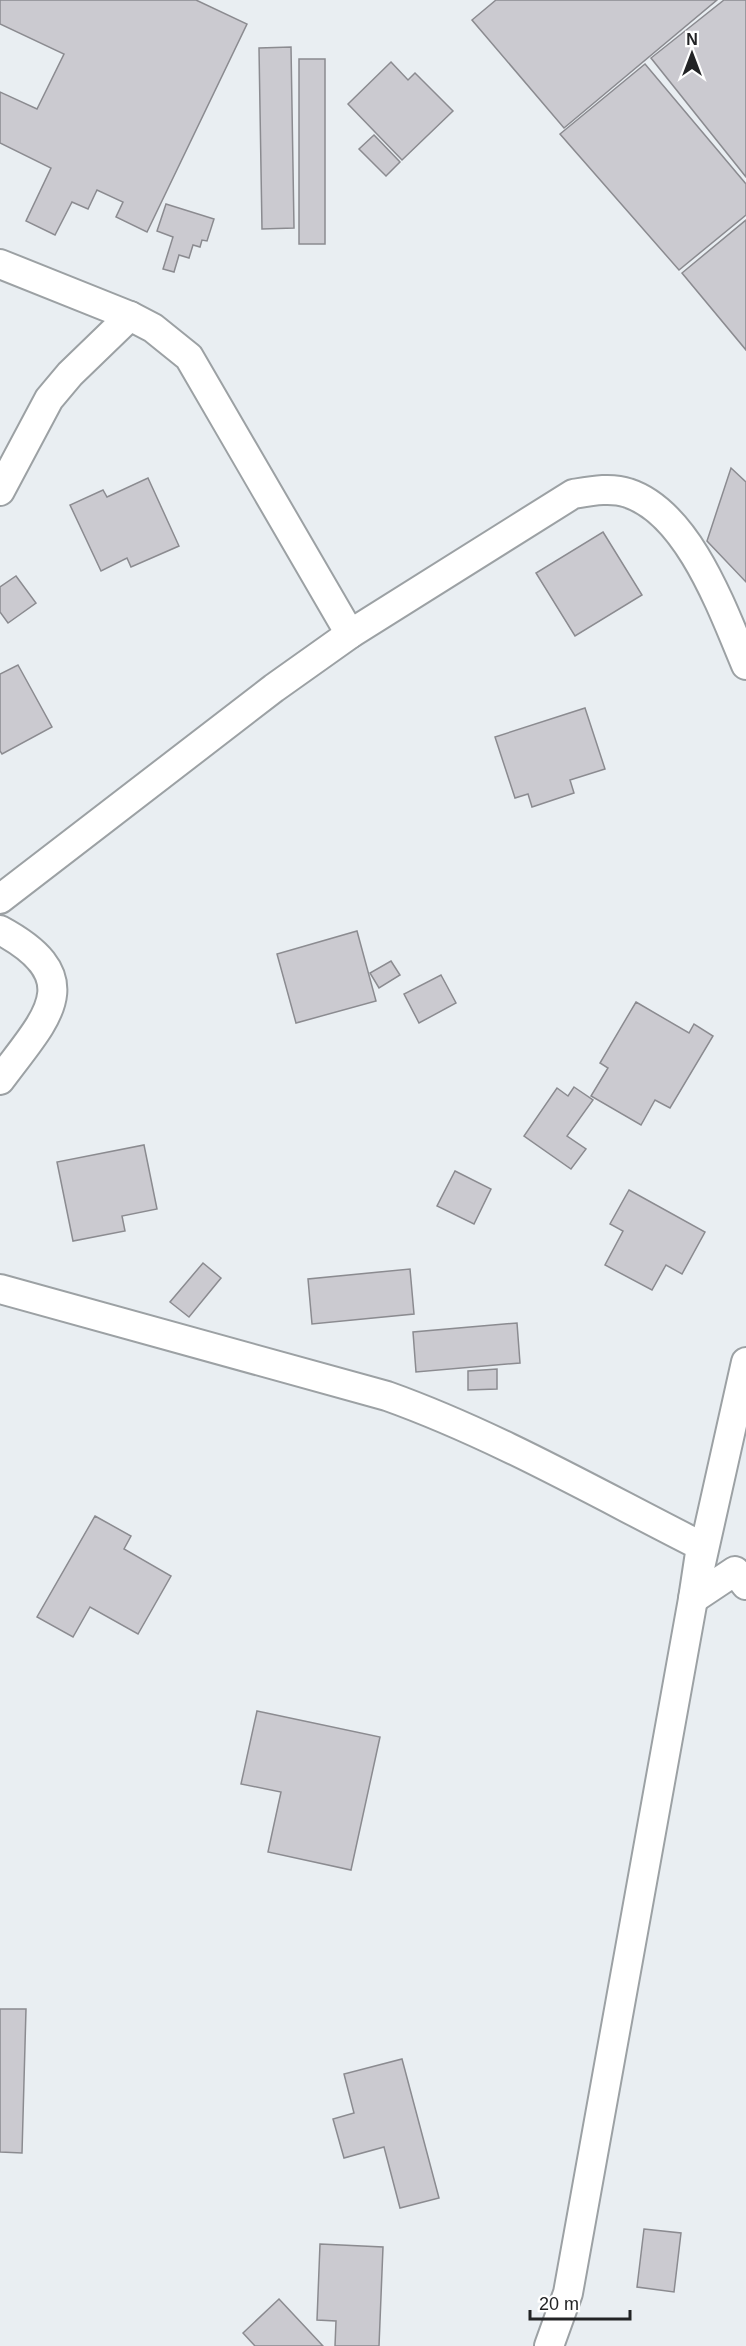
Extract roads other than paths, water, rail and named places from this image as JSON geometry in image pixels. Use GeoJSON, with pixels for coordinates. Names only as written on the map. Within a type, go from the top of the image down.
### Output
{"type":"FeatureCollection","features":[{"type":"Feature","properties":{"kind":"street"},"geometry":{"type":"LineString","coordinates":[[0,264],[130,316],[153,328],[189,357],[350,634]]}},
{"type":"Feature","properties":{"kind":"street"},"geometry":{"type":"LineString","coordinates":[[0,491],[49,399],[59,386],[130,316]]}},
{"type":"Feature","properties":{"kind":"street"},"geometry":{"type":"LineString","coordinates":[[0,899],[274,688],[350,634],[573,494],[603,490],[628,493],[654,508],[682,536],[710,581],[746,665]]}},
{"type":"Feature","properties":{"kind":"street"},"geometry":{"type":"LineString","coordinates":[[0,930],[24,943],[42,959],[51,978],[53,995],[45,1018],[0,1080]]}},
{"type":"Feature","properties":{"kind":"street"},"geometry":{"type":"LineString","coordinates":[[0,1289],[387,1396],[472,1430],[701,1546],[568,2293],[549,2346]]}},
{"type":"Feature","properties":{"kind":"street"},"geometry":{"type":"LineString","coordinates":[[693,1599],[746,1362]]}},
{"type":"Feature","properties":{"kind":"street"},"geometry":{"type":"LineString","coordinates":[[693,1599],[735,1571],[746,1585]]}}]}
